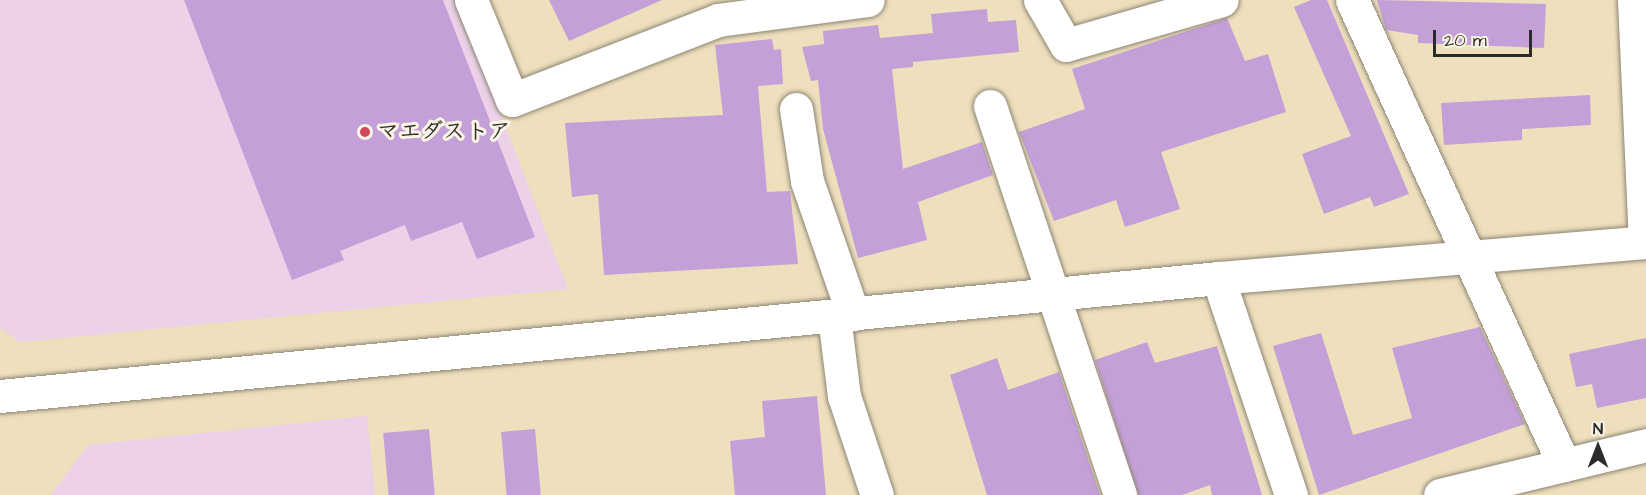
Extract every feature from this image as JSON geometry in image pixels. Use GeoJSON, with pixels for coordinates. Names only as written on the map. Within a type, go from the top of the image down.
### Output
{"type":"FeatureCollection","features":[{"type":"Feature","properties":{"kind":"street"},"geometry":{"type":"LineString","coordinates":[[471,0],[512,100],[718,20],[868,0]]}},
{"type":"Feature","properties":{"kind":"street"},"geometry":{"type":"LineString","coordinates":[[1040,0],[1066,45],[1208,2]]}},
{"type":"Feature","properties":{"kind":"street"},"geometry":{"type":"LineString","coordinates":[[1352,0],[1472,256],[1564,465]]}},
{"type":"Feature","properties":{"kind":"street"},"geometry":{"type":"LineString","coordinates":[[0,396],[1218,278],[1645,242],[1638,20]]}},
{"type":"Feature","properties":{"kind":"street"},"geometry":{"type":"LineString","coordinates":[[990,106],[1120,495]]}},
{"type":"Feature","properties":{"kind":"street"},"geometry":{"type":"LineString","coordinates":[[796,109],[807,181],[844,315],[843,396],[877,495]]}},
{"type":"Feature","properties":{"kind":"street"},"geometry":{"type":"LineString","coordinates":[[1218,278],[1291,495]]}},
{"type":"Feature","properties":{"kind":"street"},"geometry":{"type":"LineString","coordinates":[[1440,495],[1564,465],[1644,453]]}},
{"type":"Feature","properties":{"kind":"shaded area"},"geometry":{"type":"Polygon","coordinates":[[[0,0],[457,0],[568,289],[20,342],[0,328],[0,0]]]}},
{"type":"Feature","properties":{"kind":"shaded area"},"geometry":{"type":"Polygon","coordinates":[[[367,416],[375,495],[51,495],[88,445],[367,416]]]}},
{"type":"Feature","properties":{"kind":"building","name":"マエダストア"},"geometry":{"type":"Polygon","coordinates":[[[184,0],[443,0],[535,237],[477,259],[462,222],[411,241],[405,225],[340,251],[344,260],[292,280],[184,0]]]}},
{"type":"Feature","properties":{"kind":"building"},"geometry":{"type":"Polygon","coordinates":[[[549,0],[662,0],[569,41],[549,0]]]}},
{"type":"Feature","properties":{"kind":"building"},"geometry":{"type":"Polygon","coordinates":[[[1311,0],[1327,0],[1409,194],[1374,207],[1370,197],[1324,214],[1302,154],[1351,136],[1294,7],[1311,0]]]}},
{"type":"Feature","properties":{"kind":"building"},"geometry":{"type":"Polygon","coordinates":[[[1377,0],[1546,4],[1544,48],[1418,43],[1418,35],[1386,30],[1377,0]]]}},
{"type":"Feature","properties":{"kind":"building"},"geometry":{"type":"Polygon","coordinates":[[[987,9],[988,22],[1016,20],[1019,52],[913,62],[913,67],[892,69],[903,169],[982,142],[993,175],[918,202],[927,240],[858,258],[823,129],[818,80],[811,81],[802,47],[824,44],[823,31],[878,25],[880,38],[933,33],[931,14],[987,9]]]}},
{"type":"Feature","properties":{"kind":"building"},"geometry":{"type":"Polygon","coordinates":[[[1227,18],[1245,61],[1268,54],[1286,112],[1161,152],[1180,209],[1125,227],[1116,200],[1054,221],[1019,132],[1085,109],[1072,69],[1227,18]]]}},
{"type":"Feature","properties":{"kind":"building"},"geometry":{"type":"Polygon","coordinates":[[[772,39],[774,50],[781,49],[783,84],[758,86],[767,192],[790,191],[798,264],[604,275],[598,194],[572,197],[565,123],[723,115],[715,45],[772,39]]]}},
{"type":"Feature","properties":{"kind":"building"},"geometry":{"type":"Polygon","coordinates":[[[1590,95],[1591,125],[1522,129],[1522,140],[1444,145],[1441,103],[1590,95]]]}},
{"type":"Feature","properties":{"kind":"building"},"geometry":{"type":"Polygon","coordinates":[[[1480,327],[1525,424],[1319,495],[1273,346],[1321,333],[1353,435],[1412,418],[1392,348],[1480,327]]]}},
{"type":"Feature","properties":{"kind":"building"},"geometry":{"type":"Polygon","coordinates":[[[1646,338],[1646,398],[1597,408],[1592,384],[1576,387],[1569,354],[1646,338]]]}},
{"type":"Feature","properties":{"kind":"building"},"geometry":{"type":"Polygon","coordinates":[[[1147,342],[1155,363],[1217,346],[1262,495],[1212,495],[1210,485],[1182,495],[1138,495],[1095,360],[1147,342]]]}},
{"type":"Feature","properties":{"kind":"building"},"geometry":{"type":"Polygon","coordinates":[[[997,358],[1008,390],[1059,372],[1100,495],[987,495],[950,375],[997,358]]]}},
{"type":"Feature","properties":{"kind":"building"},"geometry":{"type":"Polygon","coordinates":[[[817,396],[826,495],[735,495],[730,441],[765,437],[762,401],[817,396]]]}},
{"type":"Feature","properties":{"kind":"building"},"geometry":{"type":"Polygon","coordinates":[[[429,429],[435,495],[389,495],[383,433],[429,429]]]}},
{"type":"Feature","properties":{"kind":"building"},"geometry":{"type":"Polygon","coordinates":[[[535,429],[541,495],[507,495],[501,432],[535,429]]]}},
{"type":"Feature","properties":{"kind":"place","name":"マエダストア"},"geometry":{"type":"Point","coordinates":[365,132]}}]}
